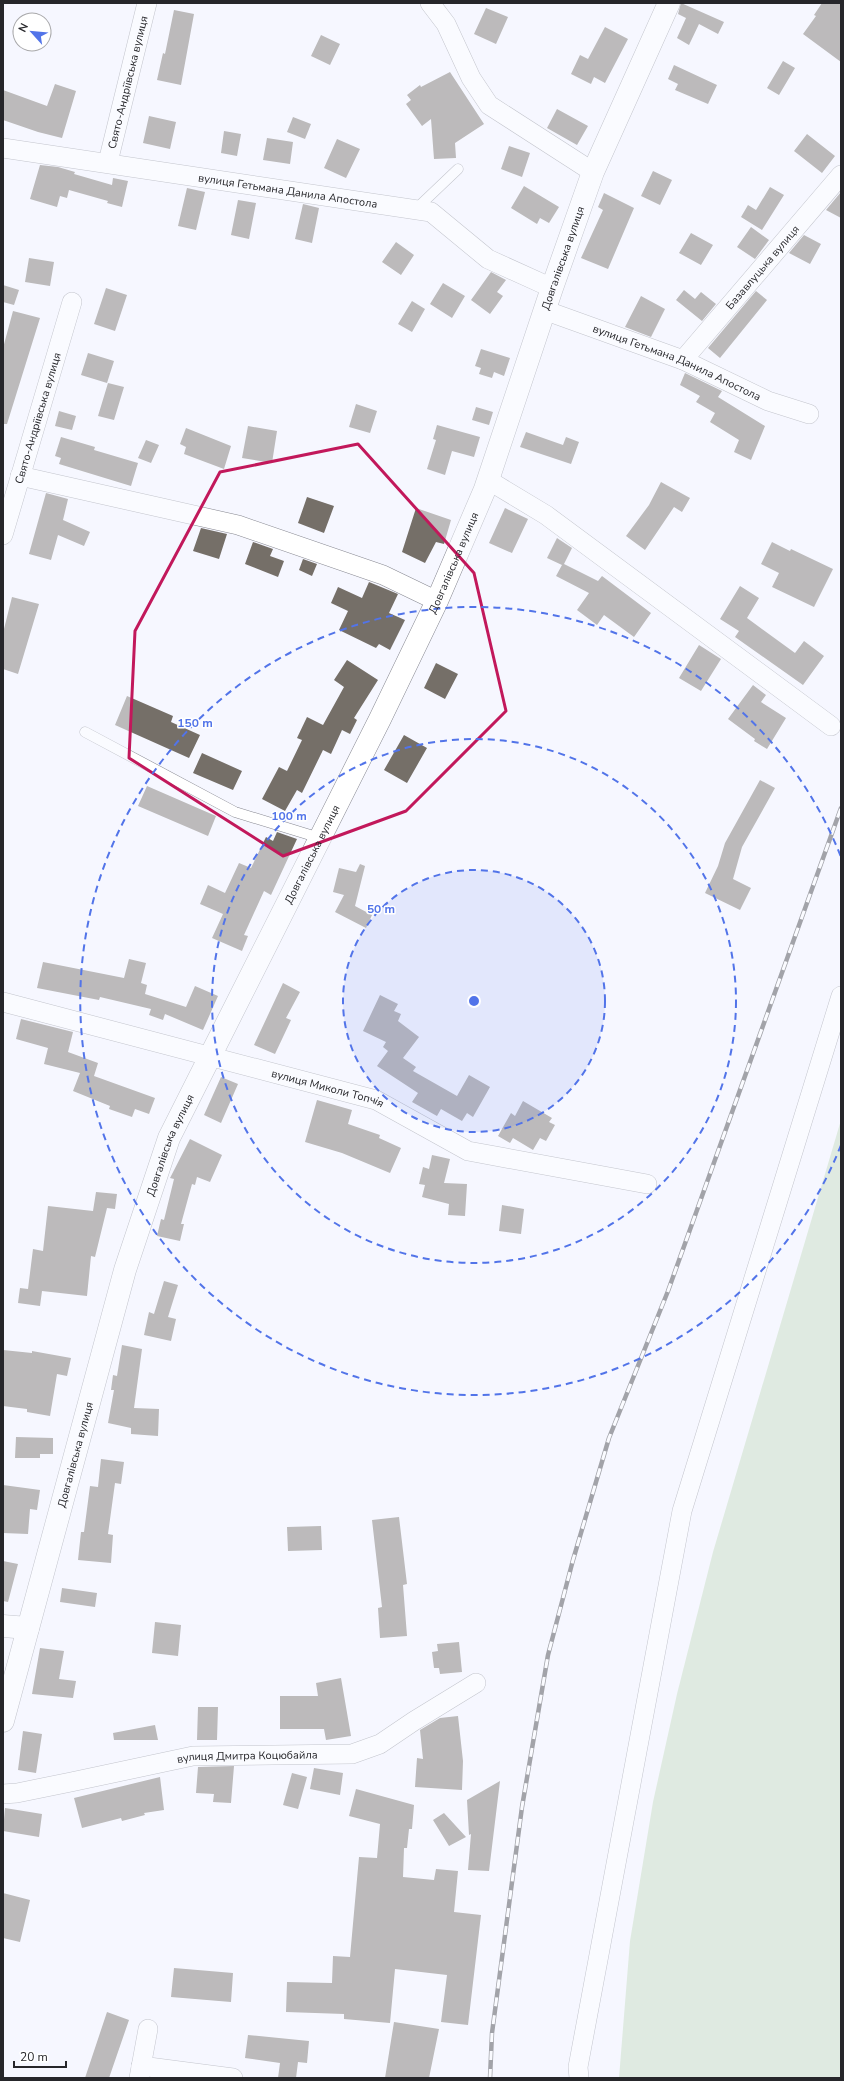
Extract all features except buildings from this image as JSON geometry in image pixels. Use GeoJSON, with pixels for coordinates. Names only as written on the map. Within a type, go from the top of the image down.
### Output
{"type":"FeatureCollection","features":[{"type":"Feature","properties":{"kind":"street","name":"Свято-Андріївська вулиця"},"geometry":{"type":"LineString","coordinates":[[108,162],[147,3]]}},
{"type":"Feature","properties":{"kind":"street"},"geometry":{"type":"LineString","coordinates":[[430,3],[446,24],[471,78],[488,105],[593,172]]}},
{"type":"Feature","properties":{"kind":"street","name":"Довгалівська вулиця"},"geometry":{"type":"LineString","coordinates":[[3,1721],[125,1270],[169,1138],[437,601],[488,480],[544,310],[593,172],[669,3]]}},
{"type":"Feature","properties":{"kind":"street","name":"вулиця Гетьмана Данила Апостола"},"geometry":{"type":"LineString","coordinates":[[3,148],[108,162],[431,212],[488,259],[552,288]]}},
{"type":"Feature","properties":{"kind":"street","name":"Базавлуцька вулиця"},"geometry":{"type":"LineString","coordinates":[[683,360],[841,175]]}},
{"type":"Feature","properties":{"kind":"street","name":"Свято-Андріївська вулиця"},"geometry":{"type":"LineString","coordinates":[[3,535],[7,506],[20,476],[72,302]]}},
{"type":"Feature","properties":{"kind":"street","name":"вулиця Гетьмана Данила Апостола"},"geometry":{"type":"LineString","coordinates":[[544,310],[683,360],[768,401],[809,414]]}},
{"type":"Feature","properties":{"kind":"street"},"geometry":{"type":"LineString","coordinates":[[20,476],[238,525],[383,574],[437,601]]}},
{"type":"Feature","properties":{"kind":"street"},"geometry":{"type":"LineString","coordinates":[[488,480],[546,515],[831,726]]}},
{"type":"Feature","properties":{"kind":"street"},"geometry":{"type":"LineString","coordinates":[[579,2078],[578,2067],[682,1511],[841,996]]}},
{"type":"Feature","properties":{"kind":"street","name":"вулиця Миколи Топчія"},"geometry":{"type":"LineString","coordinates":[[3,1002],[376,1100],[468,1151],[647,1184]]}},
{"type":"Feature","properties":{"kind":"street"},"geometry":{"type":"LineString","coordinates":[[3,1626],[28,1628]]}},
{"type":"Feature","properties":{"kind":"street","name":"вулиця Дмитра Коцюбайла"},"geometry":{"type":"LineString","coordinates":[[3,1794],[17,1793],[194,1756],[352,1754],[380,1744],[476,1683]]}},
{"type":"Feature","properties":{"kind":"street"},"geometry":{"type":"LineString","coordinates":[[148,2029],[140,2072],[233,2078]]}},
{"type":"Feature","properties":{"kind":"lane"},"geometry":{"type":"LineString","coordinates":[[416,209],[458,169]]}},
{"type":"Feature","properties":{"kind":"lane"},"geometry":{"type":"LineString","coordinates":[[84,732],[235,812],[320,838]]}},
{"type":"Feature","properties":{"kind":"highlighted area"},"geometry":{"type":"Polygon","coordinates":[[[358,444],[474,573],[506,711],[406,811],[283,856],[129,758],[135,631],[220,472],[358,444]]]}},
{"type":"Feature","properties":{"kind":"green space"},"geometry":{"type":"Polygon","coordinates":[[[841,1120],[841,2078],[619,2078],[630,1941],[653,1802],[677,1694],[713,1552],[841,1120]]]}},
{"type":"Feature","properties":{"kind":"railway"},"geometry":{"type":"LineString","coordinates":[[490,2078],[492,2033],[522,1807],[548,1655],[573,1560],[609,1438],[668,1291],[841,808]]}}]}
